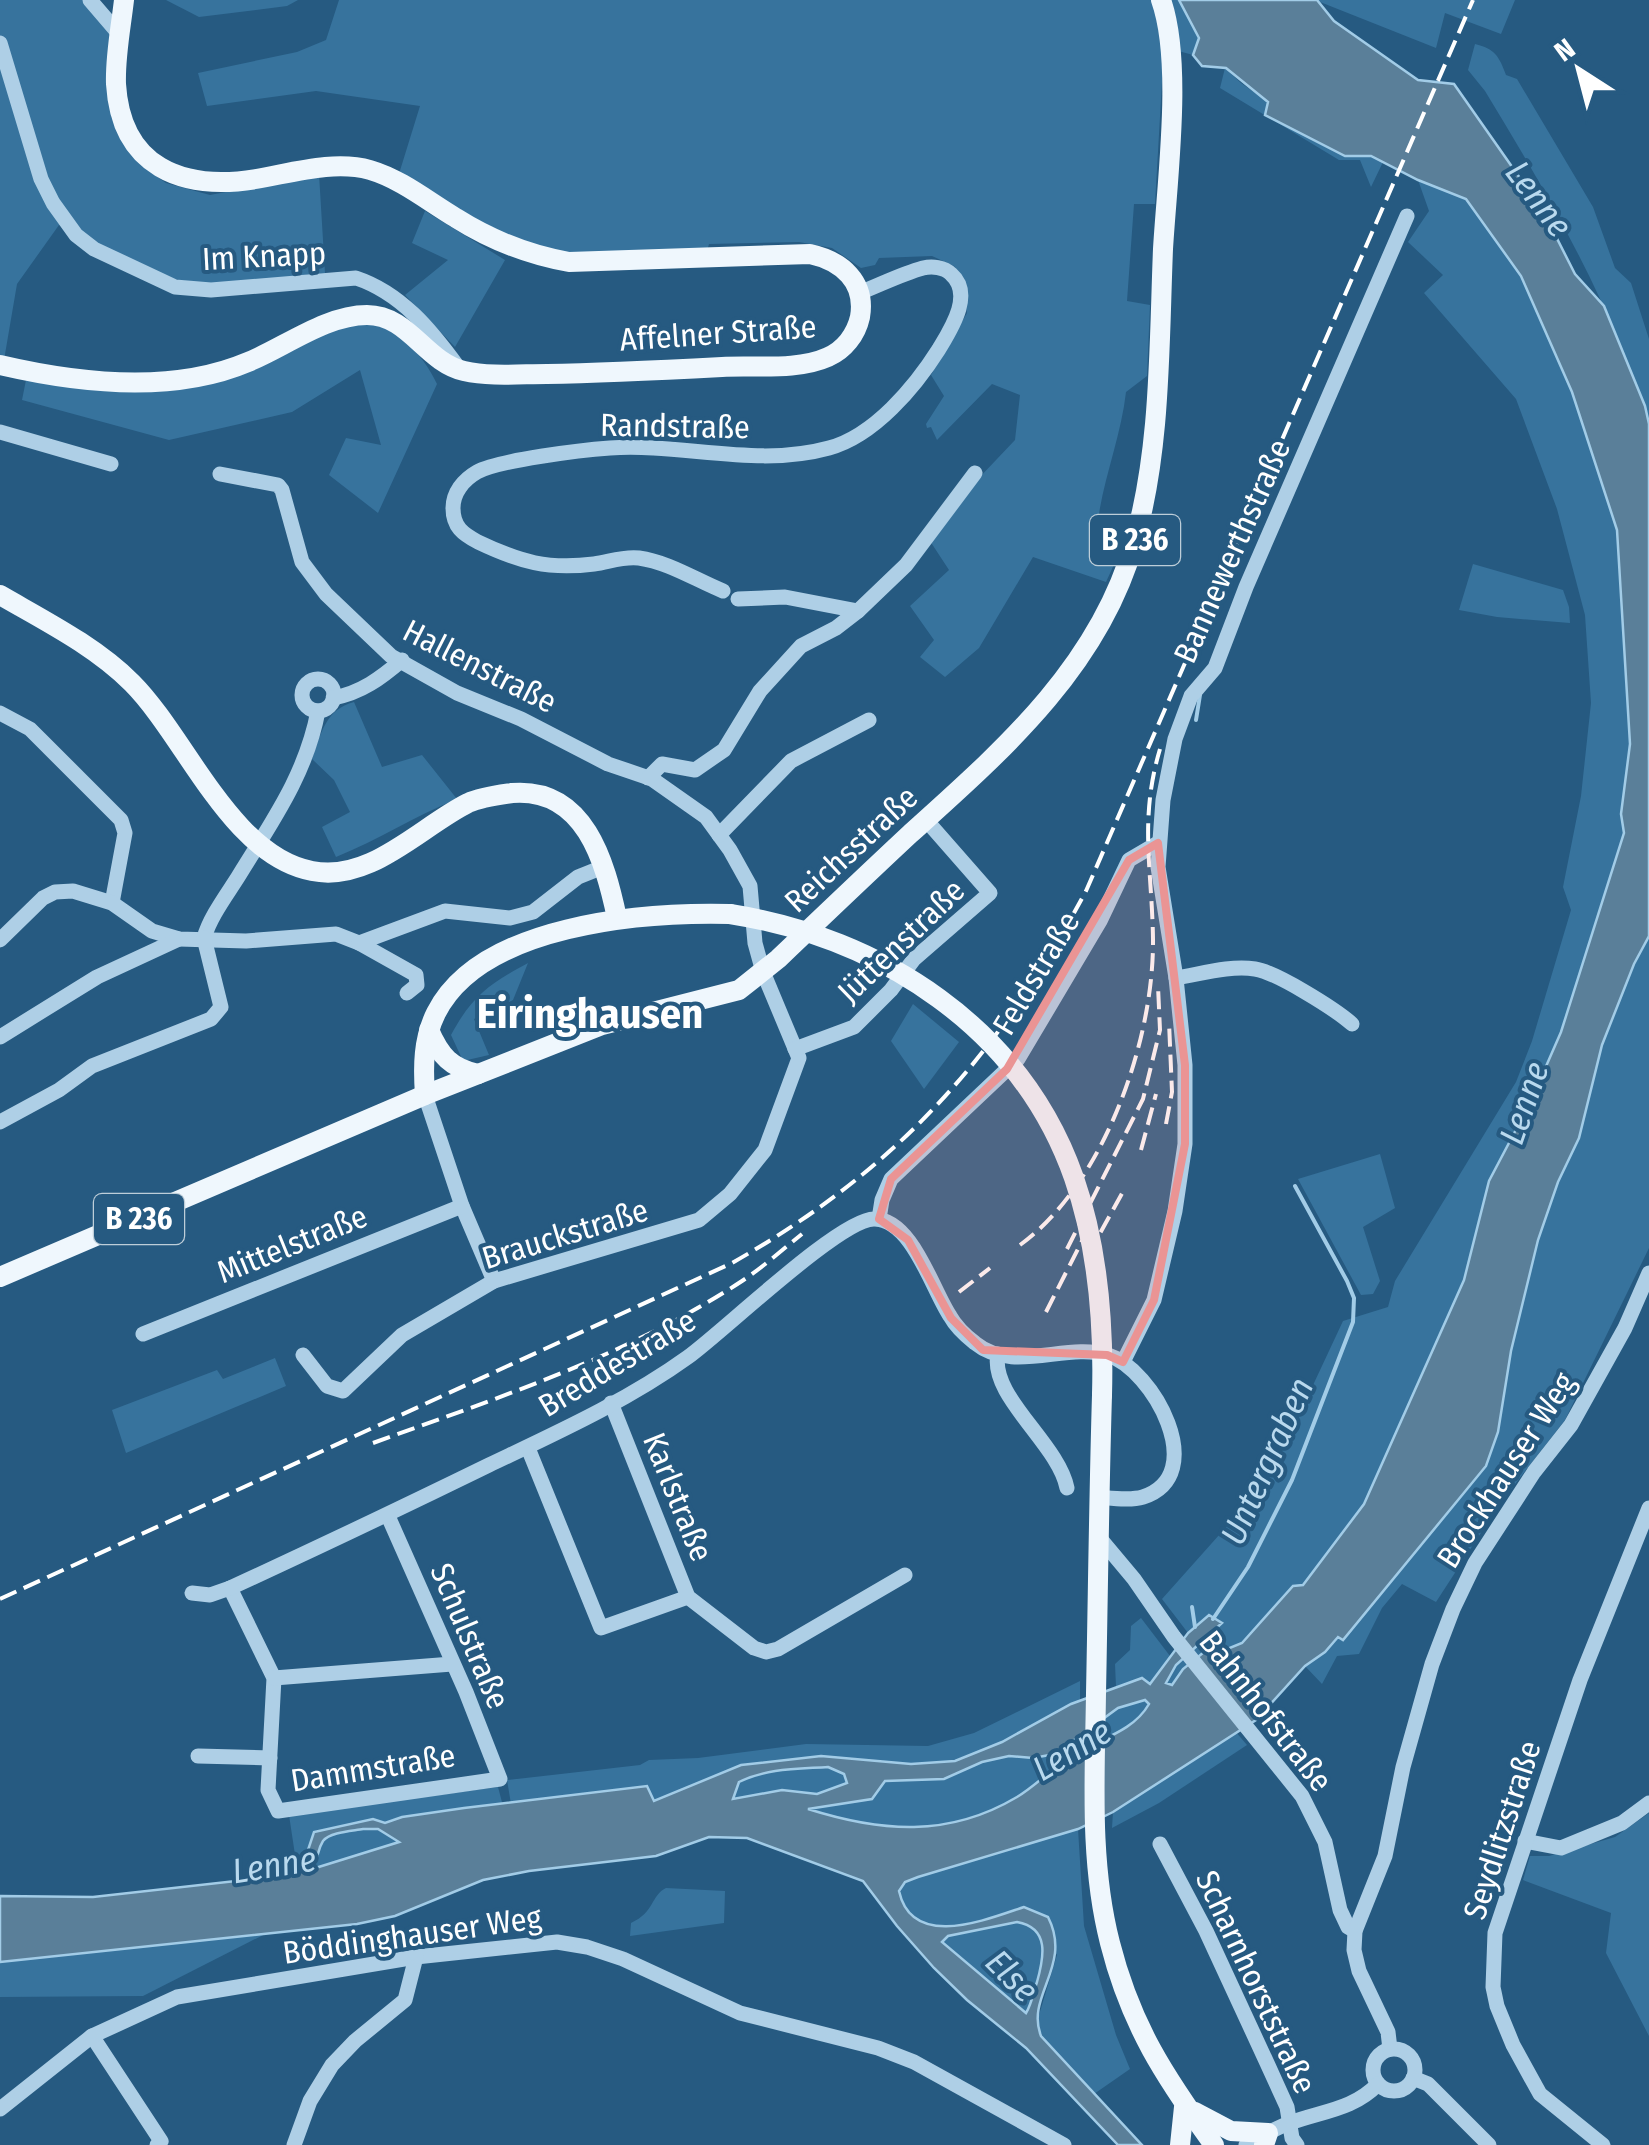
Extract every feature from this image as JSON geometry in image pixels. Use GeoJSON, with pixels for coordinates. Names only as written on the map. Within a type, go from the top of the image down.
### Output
{"type":"FeatureCollection","features":[{"type":"Feature","properties":{"kind":"main road","name":"Affelner Straße"},"geometry":{"type":"LineString","coordinates":[[0,365],[124,381],[189,378],[233,368],[346,318],[373,315],[399,324],[436,358],[460,370],[571,373],[814,362],[834,354],[850,341],[860,316],[860,293],[842,266],[820,256],[797,252],[600,264],[541,257],[474,228],[383,175],[358,168],[329,168],[220,183],[193,181],[167,172],[143,155],[126,132],[116,83],[124,0]]}},
{"type":"Feature","properties":{"kind":"main road","name":"Reichsstraße"},"geometry":{"type":"LineString","coordinates":[[0,1277],[602,1025],[728,994],[762,972],[1012,740],[1083,654],[1119,586],[1148,484],[1160,320],[1172,37],[1161,0]]}},
{"type":"Feature","properties":{"kind":"main road"},"geometry":{"type":"LineString","coordinates":[[0,595],[65,633],[131,682],[225,809],[260,844],[298,868],[331,873],[358,867],[393,851],[470,802],[522,793],[556,802],[576,815],[594,840],[617,918]]}},
{"type":"Feature","properties":{"kind":"main road"},"geometry":{"type":"LineString","coordinates":[[425,1096],[424,1051],[444,1000],[455,986],[505,952],[583,924],[676,912],[730,914],[780,922],[873,957],[916,982],[973,1027],[1027,1090],[1054,1134],[1073,1176],[1090,1235],[1101,1320],[1094,1804],[1100,1900],[1110,1945],[1148,2049],[1214,2145]]}},
{"type":"Feature","properties":{"kind":"main road"},"geometry":{"type":"LineString","coordinates":[[430,1030],[451,1064],[478,1074]]}},
{"type":"Feature","properties":{"kind":"main road"},"geometry":{"type":"LineString","coordinates":[[1184,2106],[1230,2131],[1266,2139]]}},
{"type":"Feature","properties":{"kind":"main road"},"geometry":{"type":"LineString","coordinates":[[1180,2145],[1184,2106]]}},
{"type":"Feature","properties":{"kind":"street"},"geometry":{"type":"LineString","coordinates":[[90,0],[120,35]]}},
{"type":"Feature","properties":{"kind":"street","name":"Im Knapp"},"geometry":{"type":"LineString","coordinates":[[0,42],[47,191],[76,235],[94,249],[174,286],[211,290],[356,278],[378,285],[403,303],[460,370]]}},
{"type":"Feature","properties":{"kind":"street","name":"Bannewerthstraße"},"geometry":{"type":"LineString","coordinates":[[1122,1362],[1154,1300],[1175,1211],[1185,1144],[1185,1066],[1158,867],[1158,842],[1176,740],[1191,696],[1215,668],[1246,586],[1407,216]]}},
{"type":"Feature","properties":{"kind":"street","name":"Randstraße"},"geometry":{"type":"LineString","coordinates":[[858,611],[786,598],[730,595],[640,558],[560,568],[527,562],[462,533],[454,518],[455,496],[465,481],[484,469],[611,448],[754,455],[832,448],[870,426],[901,398],[948,334],[961,299],[960,286],[953,275],[944,269],[926,267],[860,293]]}},
{"type":"Feature","properties":{"kind":"street"},"geometry":{"type":"LineString","coordinates":[[0,432],[111,464]]}},
{"type":"Feature","properties":{"kind":"street"},"geometry":{"type":"LineString","coordinates":[[648,778],[662,764],[695,770],[724,750],[760,691],[802,646],[858,611],[906,565],[975,473]]}},
{"type":"Feature","properties":{"kind":"street","name":"Hallenstraße"},"geometry":{"type":"LineString","coordinates":[[220,474],[278,485],[299,554],[311,574],[363,632],[391,656],[458,693],[521,719],[608,764],[648,778],[696,808],[750,886],[762,972],[797,1054]]}},
{"type":"Feature","properties":{"kind":"street"},"geometry":{"type":"LineString","coordinates":[[334,698],[349,696],[373,683],[402,660]]}},
{"type":"Feature","properties":{"kind":"street"},"geometry":{"type":"LineString","coordinates":[[316,679],[327,682],[334,698],[329,706],[318,711],[307,707],[302,697],[308,682],[316,679]]}},
{"type":"Feature","properties":{"kind":"street"},"geometry":{"type":"LineString","coordinates":[[0,1122],[59,1090],[92,1066],[211,1019],[221,1007],[204,938],[298,777],[318,711]]}},
{"type":"Feature","properties":{"kind":"street"},"geometry":{"type":"LineString","coordinates":[[0,712],[30,729],[120,820],[125,834],[112,902]]}},
{"type":"Feature","properties":{"kind":"street"},"geometry":{"type":"LineString","coordinates":[[719,836],[791,761],[869,720]]}},
{"type":"Feature","properties":{"kind":"street","name":"Jüttenstraße"},"geometry":{"type":"LineString","coordinates":[[797,1054],[854,1027],[891,990],[914,959],[990,893],[926,820]]}},
{"type":"Feature","properties":{"kind":"street","name":"Feldstraße"},"geometry":{"type":"LineString","coordinates":[[879,1219],[891,1179],[1018,1059],[1120,881],[1128,860],[1158,842]]}},
{"type":"Feature","properties":{"kind":"street"},"geometry":{"type":"LineString","coordinates":[[360,942],[446,910],[510,918],[533,912],[578,878],[603,868]]}},
{"type":"Feature","properties":{"kind":"street"},"geometry":{"type":"LineString","coordinates":[[0,940],[32,906],[55,892],[73,891],[112,902],[152,931],[179,939],[246,940],[336,934],[360,942],[416,975],[417,985],[406,993]]}},
{"type":"Feature","properties":{"kind":"street"},"geometry":{"type":"LineString","coordinates":[[0,1037],[97,978],[179,939]]}},
{"type":"Feature","properties":{"kind":"street"},"geometry":{"type":"LineString","coordinates":[[1176,978],[1252,968],[1337,1011],[1352,1024]]}},
{"type":"Feature","properties":{"kind":"street","name":"Brauckstraße"},"geometry":{"type":"LineString","coordinates":[[304,1355],[328,1386],[343,1391],[402,1335],[494,1281],[699,1220],[730,1194],[765,1150],[797,1054]]}},
{"type":"Feature","properties":{"kind":"street"},"geometry":{"type":"LineString","coordinates":[[425,1096],[462,1206],[494,1281]]}},
{"type":"Feature","properties":{"kind":"street","name":"Mittelstraße"},"geometry":{"type":"LineString","coordinates":[[143,1334],[462,1206]]}},
{"type":"Feature","properties":{"kind":"street"},"geometry":{"type":"LineString","coordinates":[[879,1219],[908,1240],[951,1318],[984,1350],[1018,1356],[1107,1354],[1122,1362],[1157,1400],[1167,1419],[1174,1457],[1170,1473],[1144,1497],[1098,1497]]}},
{"type":"Feature","properties":{"kind":"street","name":"Breddestraße"},"geometry":{"type":"LineString","coordinates":[[192,1593],[210,1595],[230,1588],[528,1448],[676,1365],[846,1228],[879,1219]]}},
{"type":"Feature","properties":{"kind":"street","name":"Brockhauser Weg"},"geometry":{"type":"LineString","coordinates":[[1355,1932],[1385,1856],[1422,1694],[1452,1608],[1505,1516],[1572,1425],[1625,1328],[1649,1273]]}},
{"type":"Feature","properties":{"kind":"street"},"geometry":{"type":"LineString","coordinates":[[998,1354],[999,1380],[1049,1449],[1067,1488]]}},
{"type":"Feature","properties":{"kind":"street","name":"Karlstraße"},"geometry":{"type":"LineString","coordinates":[[610,1403],[688,1597],[754,1648],[778,1650],[905,1575]]}},
{"type":"Feature","properties":{"kind":"street"},"geometry":{"type":"LineString","coordinates":[[528,1448],[601,1628],[688,1597]]}},
{"type":"Feature","properties":{"kind":"street","name":"Seydlitzstraße"},"geometry":{"type":"LineString","coordinates":[[1602,2145],[1540,2094],[1513,2045],[1493,1987],[1495,1934],[1580,1680],[1649,1508]]}},
{"type":"Feature","properties":{"kind":"street","name":"Schulstraße"},"geometry":{"type":"LineString","coordinates":[[388,1516],[500,1778]]}},
{"type":"Feature","properties":{"kind":"street","name":"Bahnhofstraße"},"geometry":{"type":"LineString","coordinates":[[1098,1536],[1314,1816],[1325,1842],[1340,1910],[1355,1932],[1359,1970],[1388,2032],[1390,2048]]}},
{"type":"Feature","properties":{"kind":"street"},"geometry":{"type":"LineString","coordinates":[[198,1756],[270,1758],[274,1678],[230,1588]]}},
{"type":"Feature","properties":{"kind":"street"},"geometry":{"type":"LineString","coordinates":[[274,1678],[452,1664]]}},
{"type":"Feature","properties":{"kind":"street","name":"Dammstraße"},"geometry":{"type":"LineString","coordinates":[[270,1758],[268,1790],[278,1811],[500,1778]]}},
{"type":"Feature","properties":{"kind":"street"},"geometry":{"type":"LineString","coordinates":[[1524,1840],[1561,1848],[1622,1823],[1649,1804]]}},
{"type":"Feature","properties":{"kind":"street","name":"Scharnhorststraße"},"geometry":{"type":"LineString","coordinates":[[1160,1844],[1229,1980],[1286,2107],[1297,2145]]}},
{"type":"Feature","properties":{"kind":"street","name":"Böddinghauser Weg"},"geometry":{"type":"LineString","coordinates":[[0,2108],[92,2036],[177,1997],[416,1958],[557,1942],[587,1947],[623,1960],[740,2013],[878,2048],[914,2062],[1064,2145]]}},
{"type":"Feature","properties":{"kind":"street"},"geometry":{"type":"LineString","coordinates":[[294,2145],[310,2101],[332,2065],[406,2000],[416,1958]]}},
{"type":"Feature","properties":{"kind":"street"},"geometry":{"type":"LineString","coordinates":[[92,2036],[161,2141],[157,2145]]}},
{"type":"Feature","properties":{"kind":"street"},"geometry":{"type":"LineString","coordinates":[[1390,2048],[1403,2050],[1412,2058],[1413,2078],[1400,2090],[1388,2090],[1378,2084],[1372,2072],[1374,2063],[1380,2053],[1390,2048]]}},
{"type":"Feature","properties":{"kind":"street"},"geometry":{"type":"LineString","coordinates":[[1413,2078],[1428,2084],[1489,2145]]}},
{"type":"Feature","properties":{"kind":"street"},"geometry":{"type":"LineString","coordinates":[[1246,2145],[1266,2139],[1289,2123],[1349,2106],[1366,2097],[1378,2084]]}},
{"type":"Feature","properties":{"kind":"highlighted area"},"geometry":{"type":"Polygon","coordinates":[[[1158,843],[1185,1065],[1185,1144],[1154,1300],[1123,1362],[1107,1355],[983,1350],[951,1318],[908,1240],[879,1219],[891,1179],[1007,1069],[1129,860],[1158,843]]]}},
{"type":"Feature","properties":{"kind":"shaded area"},"geometry":{"type":"Polygon","coordinates":[[[0,0],[83,0],[112,36],[111,117],[142,166],[166,183],[210,195],[319,174],[325,273],[233,283],[179,280],[135,265],[59,225],[17,284],[4,360],[0,359],[0,0]]]}},
{"type":"Feature","properties":{"kind":"shaded area"},"geometry":{"type":"Polygon","coordinates":[[[166,0],[298,0],[287,6],[199,17],[166,0]]]}},
{"type":"Feature","properties":{"kind":"shaded area"},"geometry":{"type":"Polygon","coordinates":[[[339,0],[1179,0],[1199,38],[1193,55],[1164,47],[1155,204],[1134,204],[1127,301],[1150,305],[1147,376],[1126,392],[1099,511],[1096,551],[1117,558],[1106,582],[1033,557],[979,648],[945,677],[920,657],[934,640],[910,606],[949,570],[930,541],[978,479],[1015,440],[1020,395],[992,384],[937,440],[931,427],[927,428],[944,396],[931,375],[967,313],[960,275],[954,266],[932,256],[879,258],[875,265],[861,268],[832,248],[799,242],[709,244],[707,251],[597,258],[521,244],[398,177],[420,106],[316,91],[207,106],[198,73],[297,52],[326,40],[339,0]]]}},
{"type":"Feature","properties":{"kind":"shaded area"},"geometry":{"type":"Polygon","coordinates":[[[1179,0],[1317,0],[1334,21],[1418,80],[1454,84],[1543,211],[1575,274],[1604,306],[1649,424],[1649,936],[1602,1045],[1579,1138],[1558,1182],[1538,1240],[1511,1351],[1498,1432],[1486,1466],[1343,1640],[1338,1637],[1305,1666],[1256,1720],[1113,1812],[1078,1829],[918,1877],[905,1882],[899,1891],[907,1909],[919,1920],[934,1925],[971,1923],[1024,1907],[1048,1917],[1055,1951],[1039,2007],[1041,2036],[1142,2145],[1118,2145],[1026,2048],[934,1968],[863,1881],[747,1838],[709,1837],[656,1856],[483,1880],[395,1916],[357,1924],[0,1962],[0,1896],[93,1897],[289,1875],[304,1862],[314,1832],[373,1819],[385,1823],[464,1808],[647,1786],[654,1801],[741,1765],[821,1756],[911,1764],[955,1761],[1002,1742],[1071,1704],[1142,1678],[1150,1684],[1188,1633],[1209,1615],[1222,1623],[1176,1665],[1166,1683],[1172,1685],[1183,1669],[1204,1652],[1220,1652],[1242,1643],[1293,1586],[1303,1585],[1364,1504],[1464,1280],[1489,1181],[1561,1032],[1624,833],[1621,814],[1630,744],[1617,530],[1572,392],[1521,276],[1466,199],[1371,156],[1345,156],[1265,115],[1268,102],[1226,68],[1202,66],[1193,55],[1199,38],[1179,0]],[[1145,1700],[1118,1708],[1055,1754],[1033,1758],[1009,1756],[982,1762],[944,1779],[885,1781],[872,1799],[808,1809],[888,1826],[940,1825],[966,1819],[1017,1797],[1073,1755],[1134,1722],[1149,1704],[1145,1700]],[[828,1767],[772,1772],[739,1782],[733,1799],[782,1790],[817,1794],[847,1783],[844,1774],[828,1767]],[[378,1829],[326,1838],[309,1870],[399,1842],[378,1829]],[[1017,1922],[948,1936],[942,1942],[1026,2013],[1041,1963],[1042,1945],[1035,1930],[1017,1922]]]}},
{"type":"Feature","properties":{"kind":"shaded area"},"geometry":{"type":"Polygon","coordinates":[[[1315,0],[1515,0],[1501,34],[1445,13],[1436,48],[1315,0]]]}},
{"type":"Feature","properties":{"kind":"shaded area"},"geometry":{"type":"Polygon","coordinates":[[[1475,44],[1492,51],[1506,75],[1517,79],[1593,207],[1615,268],[1631,283],[1649,339],[1649,424],[1620,344],[1574,246],[1504,122],[1468,70],[1475,44]]]}},
{"type":"Feature","properties":{"kind":"shaded area"},"geometry":{"type":"Polygon","coordinates":[[[1225,68],[1345,156],[1371,156],[1383,162],[1371,187],[1360,160],[1339,160],[1220,88],[1225,68]]]}},
{"type":"Feature","properties":{"kind":"shaded area"},"geometry":{"type":"Polygon","coordinates":[[[1418,180],[1466,199],[1521,276],[1572,392],[1617,530],[1630,744],[1621,814],[1624,833],[1561,1032],[1489,1181],[1464,1280],[1364,1504],[1303,1585],[1292,1586],[1242,1643],[1183,1669],[1172,1685],[1165,1682],[1176,1665],[1221,1623],[1209,1615],[1188,1633],[1162,1599],[1228,1525],[1278,1460],[1343,1321],[1388,1307],[1395,1281],[1516,1082],[1571,910],[1563,887],[1581,796],[1591,703],[1585,615],[1557,509],[1516,399],[1424,293],[1443,275],[1408,242],[1429,211],[1418,180]]]}},
{"type":"Feature","properties":{"kind":"shaded area"},"geometry":{"type":"Polygon","coordinates":[[[425,211],[505,260],[455,347],[405,295],[448,260],[412,243],[425,211]]]}},
{"type":"Feature","properties":{"kind":"shaded area"},"geometry":{"type":"Polygon","coordinates":[[[357,322],[383,328],[405,341],[437,384],[378,513],[329,475],[346,438],[381,445],[360,370],[292,412],[169,440],[22,400],[26,380],[142,388],[357,322]]]}},
{"type":"Feature","properties":{"kind":"shaded area"},"geometry":{"type":"Polygon","coordinates":[[[1473,564],[1563,590],[1570,623],[1459,610],[1473,564]]]}},
{"type":"Feature","properties":{"kind":"shaded area"},"geometry":{"type":"Polygon","coordinates":[[[354,702],[382,767],[422,755],[457,799],[336,857],[322,827],[350,812],[334,780],[312,759],[331,716],[354,702]]]}},
{"type":"Feature","properties":{"kind":"shaded area"},"geometry":{"type":"Polygon","coordinates":[[[1649,936],[1649,1248],[1565,1420],[1501,1502],[1436,1602],[1402,1584],[1382,1608],[1359,1654],[1337,1656],[1322,1684],[1305,1666],[1325,1652],[1338,1636],[1343,1640],[1498,1432],[1511,1351],[1538,1240],[1558,1182],[1579,1138],[1602,1045],[1649,936]]]}},
{"type":"Feature","properties":{"kind":"shaded area"},"geometry":{"type":"Polygon","coordinates":[[[528,963],[513,1000],[474,1019],[489,1055],[463,1061],[451,1035],[466,1010],[483,992],[528,963]]]}},
{"type":"Feature","properties":{"kind":"shaded area"},"geometry":{"type":"Polygon","coordinates":[[[913,1004],[959,1042],[924,1089],[891,1041],[913,1004]]]}},
{"type":"Feature","properties":{"kind":"shaded area"},"geometry":{"type":"Polygon","coordinates":[[[1380,1154],[1395,1208],[1363,1227],[1380,1281],[1373,1294],[1361,1295],[1298,1179],[1380,1154]]]}},
{"type":"Feature","properties":{"kind":"shaded area"},"geometry":{"type":"Polygon","coordinates":[[[275,1358],[286,1386],[126,1453],[112,1410],[217,1370],[223,1379],[275,1358]]]}},
{"type":"Feature","properties":{"kind":"shaded area"},"geometry":{"type":"Polygon","coordinates":[[[1141,1618],[1170,1656],[1150,1684],[1142,1678],[1116,1687],[1115,1664],[1130,1650],[1131,1626],[1141,1618]]]}},
{"type":"Feature","properties":{"kind":"shaded area"},"geometry":{"type":"Polygon","coordinates":[[[1080,1681],[1080,1700],[1002,1742],[955,1761],[911,1764],[821,1756],[741,1765],[653,1802],[647,1787],[511,1804],[507,1780],[640,1765],[649,1760],[806,1744],[928,1746],[974,1733],[1080,1681]]]}},
{"type":"Feature","properties":{"kind":"shaded area"},"geometry":{"type":"Polygon","coordinates":[[[1146,1700],[1149,1705],[1125,1728],[1067,1759],[1019,1796],[967,1819],[928,1827],[889,1828],[805,1809],[871,1799],[884,1781],[944,1779],[982,1762],[1055,1754],[1118,1708],[1146,1700]]]}},
{"type":"Feature","properties":{"kind":"shaded area"},"geometry":{"type":"Polygon","coordinates":[[[1235,1731],[1247,1745],[1159,1803],[1112,1828],[1113,1812],[1235,1731]]]}},
{"type":"Feature","properties":{"kind":"shaded area"},"geometry":{"type":"Polygon","coordinates":[[[828,1767],[845,1774],[847,1784],[817,1794],[782,1790],[733,1800],[739,1782],[750,1777],[828,1767]]]}},
{"type":"Feature","properties":{"kind":"shaded area"},"geometry":{"type":"Polygon","coordinates":[[[498,1787],[503,1806],[385,1823],[373,1819],[314,1832],[304,1862],[297,1868],[289,1815],[498,1787]]]}},
{"type":"Feature","properties":{"kind":"shaded area"},"geometry":{"type":"Polygon","coordinates":[[[1649,1813],[1649,2036],[1606,1953],[1611,1913],[1523,1880],[1530,1856],[1549,1856],[1615,1837],[1649,1813]]]}},
{"type":"Feature","properties":{"kind":"shaded area"},"geometry":{"type":"Polygon","coordinates":[[[378,1829],[400,1843],[306,1872],[325,1839],[378,1829]]]}},
{"type":"Feature","properties":{"kind":"shaded area"},"geometry":{"type":"Polygon","coordinates":[[[1078,1829],[1084,1926],[1130,2069],[1094,2094],[1048,2047],[1036,2025],[1057,1955],[1024,1907],[971,1923],[934,1925],[919,1920],[907,1909],[899,1891],[905,1882],[918,1877],[1078,1829]]]}},
{"type":"Feature","properties":{"kind":"shaded area"},"geometry":{"type":"Polygon","coordinates":[[[666,1888],[725,1891],[724,1923],[630,1936],[631,1923],[666,1888]]]}},
{"type":"Feature","properties":{"kind":"shaded area"},"geometry":{"type":"Polygon","coordinates":[[[1017,1922],[1035,1930],[1042,1945],[1040,1972],[1026,2013],[942,1942],[948,1936],[1017,1922]]]}},
{"type":"Feature","properties":{"kind":"shaded area"},"geometry":{"type":"Polygon","coordinates":[[[271,1931],[143,1996],[0,1997],[0,1962],[271,1931]]]}},
{"type":"Feature","properties":{"kind":"waterway","name":"Untergraben"},"geometry":{"type":"LineString","coordinates":[[1196,720],[1200,695]]}},
{"type":"Feature","properties":{"kind":"waterway","name":"Untergraben"},"geometry":{"type":"LineString","coordinates":[[1213,1619],[1248,1567],[1292,1480],[1353,1322],[1354,1298],[1347,1281],[1295,1186]]}},
{"type":"Feature","properties":{"kind":"waterway"},"geometry":{"type":"LineString","coordinates":[[1192,1607],[1195,1627]]}},
{"type":"Feature","properties":{"kind":"railway"},"geometry":{"type":"LineString","coordinates":[[0,1599],[732,1263],[845,1189],[938,1104],[1016,1006],[1086,891],[1473,0]]}},
{"type":"Feature","properties":{"kind":"railway"},"geometry":{"type":"LineString","coordinates":[[1020,1245],[1050,1219],[1076,1186],[1099,1148],[1134,1065],[1151,979],[1148,821],[1160,749]]}},
{"type":"Feature","properties":{"kind":"railway"},"geometry":{"type":"LineString","coordinates":[[1067,1249],[1143,1099],[1160,1030],[1158,986]]}},
{"type":"Feature","properties":{"kind":"railway"},"geometry":{"type":"LineString","coordinates":[[1166,1124],[1172,1092],[1169,1022]]}},
{"type":"Feature","properties":{"kind":"railway"},"geometry":{"type":"LineString","coordinates":[[1141,1150],[1156,1094]]}},
{"type":"Feature","properties":{"kind":"railway"},"geometry":{"type":"LineString","coordinates":[[1088,1255],[1125,1188]]}},
{"type":"Feature","properties":{"kind":"railway"},"geometry":{"type":"LineString","coordinates":[[373,1443],[563,1372],[655,1331],[742,1281],[802,1234]]}},
{"type":"Feature","properties":{"kind":"railway"},"geometry":{"type":"LineString","coordinates":[[1046,1312],[1083,1239]]}},
{"type":"Feature","properties":{"kind":"railway"},"geometry":{"type":"LineString","coordinates":[[959,1292],[990,1268]]}},
{"type":"Feature","properties":{"kind":"district","name":"Eiringhausen"},"geometry":{"type":"Point","coordinates":[590,1013]}},
{"type":"Feature","properties":{"kind":"water label","name":"Lenne"},"geometry":{"type":"Point","coordinates":[1539,199]}},
{"type":"Feature","properties":{"kind":"water label","name":"Lenne"},"geometry":{"type":"Point","coordinates":[1524,1103]}},
{"type":"Feature","properties":{"kind":"water label","name":"Lenne"},"geometry":{"type":"Point","coordinates":[1072,1750]}},
{"type":"Feature","properties":{"kind":"water label","name":"Lenne"},"geometry":{"type":"Point","coordinates":[274,1865]}},
{"type":"Feature","properties":{"kind":"water label","name":"Else"},"geometry":{"type":"Point","coordinates":[1012,1976]}}]}
